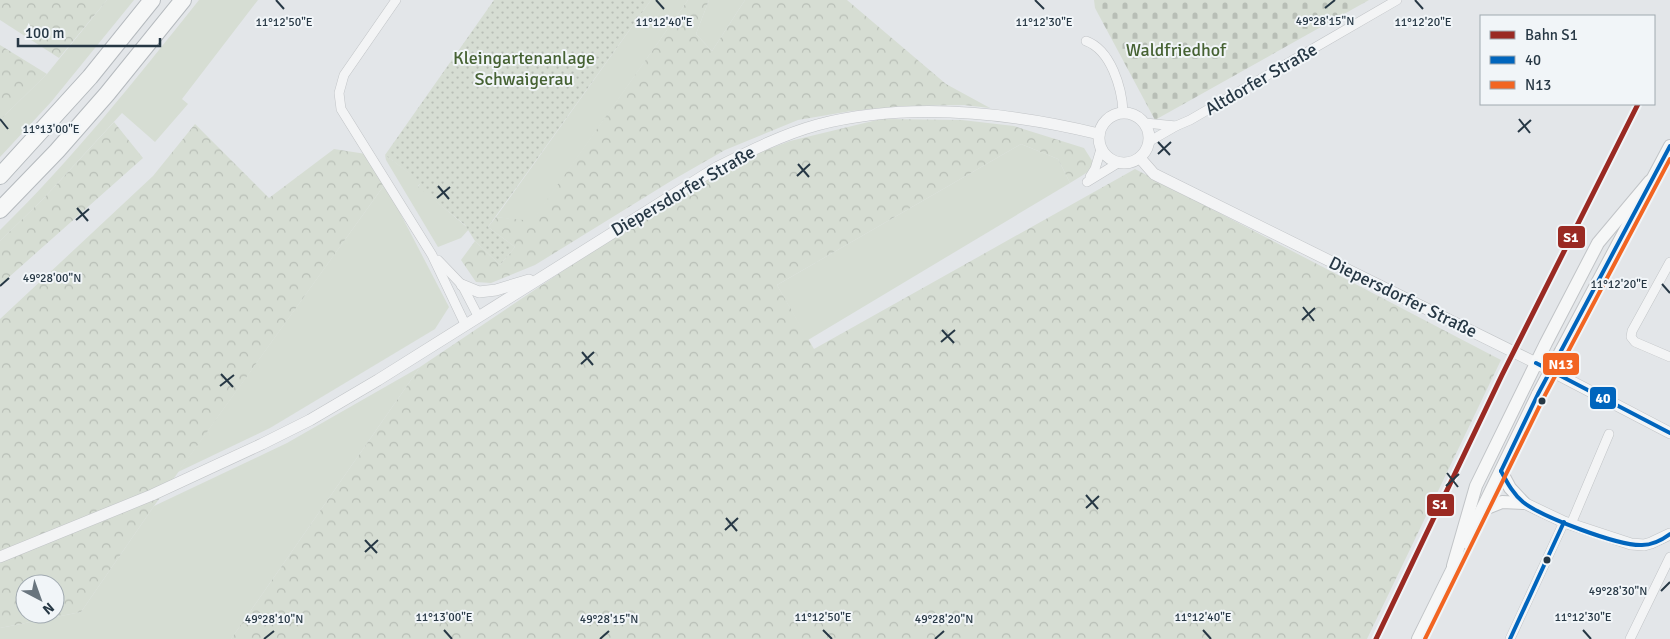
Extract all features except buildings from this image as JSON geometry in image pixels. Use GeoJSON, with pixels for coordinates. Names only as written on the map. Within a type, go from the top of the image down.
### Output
{"type":"FeatureCollection","features":[{"type":"Feature","properties":{"kind":"highway"},"geometry":{"type":"LineString","coordinates":[[0,176],[90,76],[152,0]]}},
{"type":"Feature","properties":{"kind":"highway"},"geometry":{"type":"LineString","coordinates":[[0,210],[58,151],[107,94],[182,0]]}},
{"type":"Feature","properties":{"kind":"main road"},"geometry":{"type":"LineString","coordinates":[[1418,639],[1538,394],[1670,146]]}},
{"type":"Feature","properties":{"kind":"main road"},"geometry":{"type":"LineString","coordinates":[[1453,566],[1476,486],[1536,363],[1598,243],[1650,181]]}},
{"type":"Feature","properties":{"kind":"main road"},"geometry":{"type":"LineString","coordinates":[[1501,471],[1510,488],[1524,503]]}},
{"type":"Feature","properties":{"kind":"main road"},"geometry":{"type":"LineString","coordinates":[[1482,510],[1502,502],[1524,503]]}},
{"type":"Feature","properties":{"kind":"street"},"geometry":{"type":"LineString","coordinates":[[396,0],[344,75],[339,93],[341,109],[432,255],[465,324]]}},
{"type":"Feature","properties":{"kind":"street","name":"Altdorfer Straße"},"geometry":{"type":"LineString","coordinates":[[1150,141],[1190,120],[1397,0]]}},
{"type":"Feature","properties":{"kind":"street"},"geometry":{"type":"LineString","coordinates":[[1086,41],[1093,44],[1104,54],[1117,78],[1123,112]]}},
{"type":"Feature","properties":{"kind":"street","name":"Diepersdorfer Straße"},"geometry":{"type":"LineString","coordinates":[[0,557],[152,495],[310,420],[378,380],[544,274],[716,168],[763,144],[816,126],[882,114],[928,111],[1052,123],[1099,134]]}},
{"type":"Feature","properties":{"kind":"street"},"geometry":{"type":"LineString","coordinates":[[1123,112],[1132,113],[1145,123],[1148,128],[1150,141],[1144,154],[1133,162],[1118,163],[1087,182],[1095,169],[1101,149],[1099,134],[1107,119],[1114,114],[1123,112]]}},
{"type":"Feature","properties":{"kind":"street"},"geometry":{"type":"LineString","coordinates":[[1145,123],[1176,126]]}},
{"type":"Feature","properties":{"kind":"street"},"geometry":{"type":"LineString","coordinates":[[1101,149],[1105,155],[1118,163]]}},
{"type":"Feature","properties":{"kind":"street","name":"Diepersdorfer Straße"},"geometry":{"type":"LineString","coordinates":[[1140,158],[1154,174],[1536,363],[1670,433]]}},
{"type":"Feature","properties":{"kind":"street"},"geometry":{"type":"LineString","coordinates":[[432,255],[462,286],[478,316]]}},
{"type":"Feature","properties":{"kind":"street"},"geometry":{"type":"LineString","coordinates":[[1670,262],[1632,331],[1631,337],[1635,342],[1670,357]]}},
{"type":"Feature","properties":{"kind":"street"},"geometry":{"type":"LineString","coordinates":[[462,286],[479,292],[496,290],[544,274]]}},
{"type":"Feature","properties":{"kind":"street"},"geometry":{"type":"LineString","coordinates":[[1510,639],[1609,434]]}},
{"type":"Feature","properties":{"kind":"street"},"geometry":{"type":"LineString","coordinates":[[1524,503],[1567,523],[1612,539],[1637,545],[1651,543],[1670,534]]}},
{"type":"Feature","properties":{"kind":"street"},"geometry":{"type":"LineString","coordinates":[[1630,639],[1670,557]]}},
{"type":"Feature","properties":{"kind":"green space"},"geometry":{"type":"Polygon","coordinates":[[[0,0],[107,0],[59,58],[0,20],[0,0]]]}},
{"type":"Feature","properties":{"kind":"green space"},"geometry":{"type":"Polygon","coordinates":[[[107,0],[134,0],[51,102],[0,157],[0,120],[47,74],[107,0]]]}},
{"type":"Feature","properties":{"kind":"green space"},"geometry":{"type":"Polygon","coordinates":[[[199,0],[258,0],[182,99],[188,104],[155,142],[122,113],[44,198],[0,241],[0,230],[78,147],[199,0]]]}},
{"type":"Feature","properties":{"kind":"green space","name":"Kleingartenanlage Schwaigerau"},"geometry":{"type":"Polygon","coordinates":[[[494,0],[651,0],[488,227],[515,247],[500,265],[475,241],[465,225],[418,187],[421,182],[385,155],[494,0]]]}},
{"type":"Feature","properties":{"kind":"green space"},"geometry":{"type":"Polygon","coordinates":[[[651,0],[688,0],[532,222],[496,217],[651,0]]]}},
{"type":"Feature","properties":{"kind":"green space"},"geometry":{"type":"Polygon","coordinates":[[[688,0],[709,0],[696,34],[712,51],[745,0],[847,0],[946,84],[990,108],[964,105],[905,106],[851,111],[798,120],[725,150],[535,265],[491,283],[476,282],[461,260],[475,241],[500,265],[515,247],[488,227],[496,217],[532,221],[688,0]]]}},
{"type":"Feature","properties":{"kind":"green space"},"geometry":{"type":"Polygon","coordinates":[[[709,0],[745,0],[712,51],[696,34],[709,0]]]}},
{"type":"Feature","properties":{"kind":"green space","name":"Waldfriedhof"},"geometry":{"type":"Polygon","coordinates":[[[1094,0],[1369,0],[1155,120],[1095,8],[1094,0]]]}},
{"type":"Feature","properties":{"kind":"green space"},"geometry":{"type":"Polygon","coordinates":[[[0,45],[47,74],[0,120],[0,45]]]}},
{"type":"Feature","properties":{"kind":"green space"},"geometry":{"type":"Polygon","coordinates":[[[881,119],[962,120],[1014,126],[1084,148],[1096,167],[1070,183],[1058,159],[1021,144],[777,285],[814,349],[1135,169],[1501,360],[1367,639],[231,639],[420,367],[600,246],[724,169],[753,155],[790,141],[881,119]]]}},
{"type":"Feature","properties":{"kind":"green space"},"geometry":{"type":"Polygon","coordinates":[[[114,122],[143,158],[0,285],[0,241],[44,198],[114,122]]]}},
{"type":"Feature","properties":{"kind":"green space"},"geometry":{"type":"Polygon","coordinates":[[[195,124],[269,198],[334,149],[366,154],[385,184],[154,506],[81,612],[65,615],[65,574],[15,574],[15,624],[20,624],[0,628],[0,319],[153,176],[195,124]]]}},
{"type":"Feature","properties":{"kind":"green space"},"geometry":{"type":"Polygon","coordinates":[[[1021,144],[1058,159],[1070,183],[808,340],[777,285],[1021,144]]]}},
{"type":"Feature","properties":{"kind":"green space"},"geometry":{"type":"Polygon","coordinates":[[[385,155],[422,182],[418,186],[469,229],[461,238],[438,247],[386,160],[385,155]]]}},
{"type":"Feature","properties":{"kind":"green space"},"geometry":{"type":"Polygon","coordinates":[[[385,184],[449,307],[435,329],[270,428],[178,472],[385,184]]]}},
{"type":"Feature","properties":{"kind":"green space"},"geometry":{"type":"Polygon","coordinates":[[[420,367],[231,639],[0,639],[0,628],[20,624],[65,624],[65,615],[81,612],[154,506],[287,443],[420,367]]]}},
{"type":"Feature","properties":{"kind":"rail line","name":"S1"},"geometry":{"type":"LineString","coordinates":[[1376,639],[1502,375],[1637,105]]}},
{"type":"Feature","properties":{"kind":"transit line","name":"40"},"geometry":{"type":"LineString","coordinates":[[1501,471],[1538,394],[1670,146]]}},
{"type":"Feature","properties":{"kind":"transit line","name":"N13"},"geometry":{"type":"LineString","coordinates":[[1425,639],[1544,397],[1670,159]]}},
{"type":"Feature","properties":{"kind":"transit line","name":"40"},"geometry":{"type":"LineString","coordinates":[[1536,363],[1670,433]]}},
{"type":"Feature","properties":{"kind":"transit line","name":"40"},"geometry":{"type":"LineString","coordinates":[[1501,471],[1513,492],[1523,502],[1546,515],[1581,530],[1616,541],[1642,545],[1657,542],[1670,534]]}},
{"type":"Feature","properties":{"kind":"transit line","name":"40"},"geometry":{"type":"LineString","coordinates":[[1510,639],[1564,522]]}}]}
